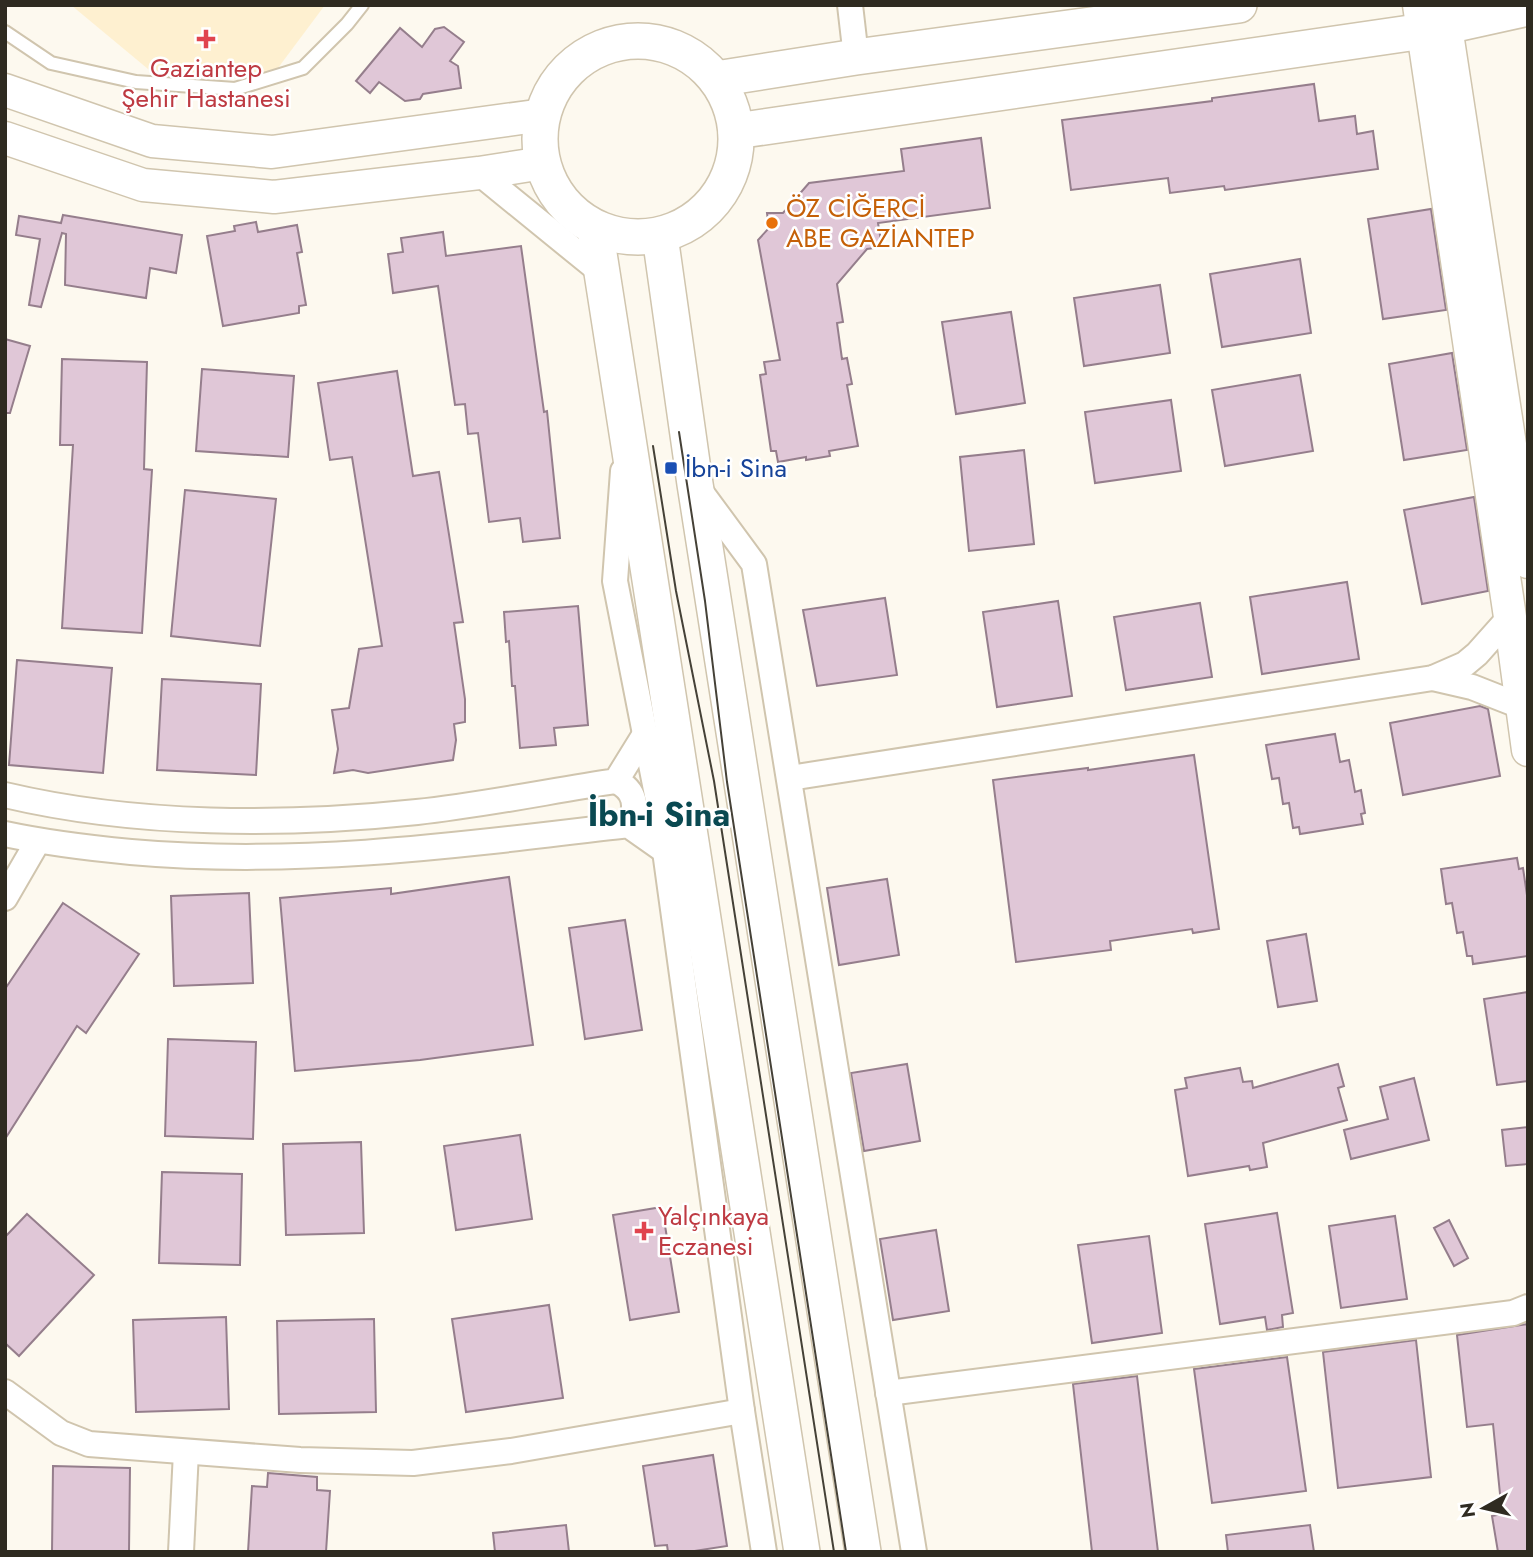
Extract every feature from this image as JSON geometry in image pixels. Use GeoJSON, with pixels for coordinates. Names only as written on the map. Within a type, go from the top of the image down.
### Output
{"type":"FeatureCollection","features":[{"type":"Feature","properties":{"kind":"main road"},"geometry":{"type":"LineString","coordinates":[[716,79],[856,57],[1239,5]]}},
{"type":"Feature","properties":{"kind":"main road"},"geometry":{"type":"LineString","coordinates":[[736,131],[1432,17],[1528,8]]}},
{"type":"Feature","properties":{"kind":"main road"},"geometry":{"type":"LineString","coordinates":[[626,40],[658,42],[689,54],[716,79],[731,105],[736,131],[732,171],[716,201],[691,223],[660,236],[620,236],[595,228],[569,210],[550,185],[540,144],[540,122],[551,92],[570,67],[596,49],[626,40]]}},
{"type":"Feature","properties":{"kind":"main road"},"geometry":{"type":"LineString","coordinates":[[595,228],[802,1552]]}},
{"type":"Feature","properties":{"kind":"main road"},"geometry":{"type":"LineString","coordinates":[[660,236],[695,484],[863,1552]]}},
{"type":"Feature","properties":{"kind":"street"},"geometry":{"type":"LineString","coordinates":[[850,5],[856,57]]}},
{"type":"Feature","properties":{"kind":"street"},"geometry":{"type":"LineString","coordinates":[[1432,17],[1528,562]]}},
{"type":"Feature","properties":{"kind":"street"},"geometry":{"type":"LineString","coordinates":[[1432,17],[1528,750]]}},
{"type":"Feature","properties":{"kind":"street"},"geometry":{"type":"LineString","coordinates":[[5,90],[152,141],[272,152],[543,115]]}},
{"type":"Feature","properties":{"kind":"street"},"geometry":{"type":"LineString","coordinates":[[5,138],[143,186],[274,197],[543,163]]}},
{"type":"Feature","properties":{"kind":"street"},"geometry":{"type":"LineString","coordinates":[[479,173],[602,273]]}},
{"type":"Feature","properties":{"kind":"street"},"geometry":{"type":"LineString","coordinates":[[626,422],[615,582],[665,850],[764,1552]]}},
{"type":"Feature","properties":{"kind":"street"},"geometry":{"type":"LineString","coordinates":[[695,484],[754,564],[914,1552]]}},
{"type":"Feature","properties":{"kind":"street"},"geometry":{"type":"LineString","coordinates":[[790,778],[1433,678],[1465,664],[1510,617]]}},
{"type":"Feature","properties":{"kind":"street"},"geometry":{"type":"LineString","coordinates":[[1433,678],[1472,687],[1523,707]]}},
{"type":"Feature","properties":{"kind":"street"},"geometry":{"type":"LineString","coordinates":[[616,780],[645,734]]}},
{"type":"Feature","properties":{"kind":"street"},"geometry":{"type":"LineString","coordinates":[[5,795],[45,804],[160,817],[286,820],[419,812],[616,780],[630,790],[634,798],[633,817],[628,825]]}},
{"type":"Feature","properties":{"kind":"street"},"geometry":{"type":"LineString","coordinates":[[5,834],[38,841],[158,854],[286,858],[423,849],[628,825],[665,850]]}},
{"type":"Feature","properties":{"kind":"street"},"geometry":{"type":"LineString","coordinates":[[5,898],[38,841]]}},
{"type":"Feature","properties":{"kind":"street"},"geometry":{"type":"LineString","coordinates":[[888,1393],[1523,1312]]}},
{"type":"Feature","properties":{"kind":"street"},"geometry":{"type":"LineString","coordinates":[[5,1392],[61,1433],[89,1444],[300,1460],[413,1463],[511,1451],[742,1411]]}},
{"type":"Feature","properties":{"kind":"street"},"geometry":{"type":"LineString","coordinates":[[181,1552],[186,1452]]}},
{"type":"Feature","properties":{"kind":"lane"},"geometry":{"type":"LineString","coordinates":[[5,32],[51,63],[136,82],[234,89],[303,68],[362,5]]}},
{"type":"Feature","properties":{"kind":"shaded area","name":"Gaziantep Şehir Hastanesi"},"geometry":{"type":"Polygon","coordinates":[[[71,5],[325,5],[275,72],[154,74],[71,5]]]}},
{"type":"Feature","properties":{"kind":"building"},"geometry":{"type":"Polygon","coordinates":[[[444,27],[464,42],[450,61],[458,66],[461,88],[423,94],[420,99],[405,101],[379,82],[370,93],[356,81],[400,28],[422,47],[435,29],[444,27]]]}},
{"type":"Feature","properties":{"kind":"building"},"geometry":{"type":"Polygon","coordinates":[[[1314,84],[1319,121],[1355,116],[1357,134],[1373,131],[1378,169],[1225,190],[1224,186],[1170,193],[1168,178],[1071,190],[1062,120],[1212,101],[1212,98],[1314,84]]]}},
{"type":"Feature","properties":{"kind":"building"},"geometry":{"type":"Polygon","coordinates":[[[981,138],[990,208],[878,223],[882,247],[867,249],[837,284],[843,322],[837,323],[842,359],[847,358],[852,384],[847,385],[858,446],[829,451],[830,456],[778,462],[776,451],[771,451],[760,375],[766,374],[764,362],[780,360],[758,240],[769,228],[767,213],[783,213],[809,183],[904,171],[901,149],[981,138]]]}},
{"type":"Feature","properties":{"kind":"building"},"geometry":{"type":"Polygon","coordinates":[[[1431,209],[1446,310],[1383,319],[1368,219],[1431,209]]]}},
{"type":"Feature","properties":{"kind":"building"},"geometry":{"type":"Polygon","coordinates":[[[63,215],[182,235],[176,273],[150,268],[146,298],[65,285],[66,234],[62,233],[41,307],[29,305],[40,239],[16,235],[19,216],[61,223],[63,215]]]}},
{"type":"Feature","properties":{"kind":"building"},"geometry":{"type":"Polygon","coordinates":[[[256,222],[258,232],[297,225],[302,252],[297,253],[306,305],[299,306],[299,313],[223,326],[207,236],[235,231],[234,226],[256,222]]]}},
{"type":"Feature","properties":{"kind":"building"},"geometry":{"type":"Polygon","coordinates":[[[443,232],[446,256],[521,246],[544,412],[547,411],[560,538],[523,542],[520,518],[489,522],[478,433],[468,434],[465,404],[455,405],[438,286],[393,293],[388,254],[403,252],[401,238],[443,232]]]}},
{"type":"Feature","properties":{"kind":"building"},"geometry":{"type":"Polygon","coordinates":[[[1300,259],[1311,333],[1222,347],[1210,274],[1300,259]]]}},
{"type":"Feature","properties":{"kind":"building"},"geometry":{"type":"Polygon","coordinates":[[[1160,285],[1170,353],[1084,366],[1074,298],[1160,285]]]}},
{"type":"Feature","properties":{"kind":"building"},"geometry":{"type":"Polygon","coordinates":[[[1011,312],[1025,403],[956,414],[942,322],[1011,312]]]}},
{"type":"Feature","properties":{"kind":"building"},"geometry":{"type":"Polygon","coordinates":[[[5,339],[30,346],[10,413],[5,413],[5,339]]]}},
{"type":"Feature","properties":{"kind":"building"},"geometry":{"type":"Polygon","coordinates":[[[1452,353],[1467,450],[1404,460],[1389,364],[1452,353]]]}},
{"type":"Feature","properties":{"kind":"building"},"geometry":{"type":"Polygon","coordinates":[[[62,359],[147,362],[144,469],[152,470],[142,633],[62,628],[73,445],[60,445],[62,359]]]}},
{"type":"Feature","properties":{"kind":"building"},"geometry":{"type":"Polygon","coordinates":[[[202,369],[294,376],[288,457],[196,451],[202,369]]]}},
{"type":"Feature","properties":{"kind":"building"},"geometry":{"type":"Polygon","coordinates":[[[397,371],[413,476],[439,472],[463,622],[454,623],[465,699],[465,722],[454,724],[456,740],[453,760],[368,773],[353,770],[334,773],[338,749],[332,710],[349,708],[359,649],[382,646],[352,457],[330,460],[318,383],[397,371]]]}},
{"type":"Feature","properties":{"kind":"building"},"geometry":{"type":"Polygon","coordinates":[[[1300,375],[1313,451],[1225,466],[1212,390],[1300,375]]]}},
{"type":"Feature","properties":{"kind":"building"},"geometry":{"type":"Polygon","coordinates":[[[1171,400],[1181,471],[1095,483],[1085,412],[1171,400]]]}},
{"type":"Feature","properties":{"kind":"building"},"geometry":{"type":"Polygon","coordinates":[[[1024,450],[1034,544],[969,551],[960,457],[1024,450]]]}},
{"type":"Feature","properties":{"kind":"building"},"geometry":{"type":"Polygon","coordinates":[[[185,490],[276,499],[260,646],[171,636],[185,490]]]}},
{"type":"Feature","properties":{"kind":"building"},"geometry":{"type":"Polygon","coordinates":[[[1474,497],[1488,591],[1422,604],[1404,510],[1474,497]]]}},
{"type":"Feature","properties":{"kind":"building"},"geometry":{"type":"Polygon","coordinates":[[[1347,582],[1359,659],[1262,674],[1250,597],[1347,582]]]}},
{"type":"Feature","properties":{"kind":"building"},"geometry":{"type":"Polygon","coordinates":[[[885,598],[897,675],[817,686],[803,610],[885,598]]]}},
{"type":"Feature","properties":{"kind":"building"},"geometry":{"type":"Polygon","coordinates":[[[1058,601],[1072,696],[997,707],[983,612],[1058,601]]]}},
{"type":"Feature","properties":{"kind":"building"},"geometry":{"type":"Polygon","coordinates":[[[1200,603],[1212,677],[1126,690],[1114,617],[1200,603]]]}},
{"type":"Feature","properties":{"kind":"building"},"geometry":{"type":"Polygon","coordinates":[[[578,606],[588,725],[554,728],[556,745],[520,748],[515,686],[512,686],[504,612],[578,606]]]}},
{"type":"Feature","properties":{"kind":"building"},"geometry":{"type":"Polygon","coordinates":[[[17,660],[112,668],[103,773],[9,765],[17,660]]]}},
{"type":"Feature","properties":{"kind":"building"},"geometry":{"type":"Polygon","coordinates":[[[162,679],[261,684],[256,775],[157,770],[162,679]]]}},
{"type":"Feature","properties":{"kind":"building"},"geometry":{"type":"Polygon","coordinates":[[[1480,706],[1488,709],[1500,776],[1403,795],[1390,723],[1480,706]]]}},
{"type":"Feature","properties":{"kind":"building"},"geometry":{"type":"Polygon","coordinates":[[[1335,734],[1340,762],[1349,760],[1355,792],[1361,790],[1365,813],[1361,814],[1363,824],[1300,834],[1299,827],[1293,828],[1289,803],[1283,804],[1279,778],[1272,779],[1266,745],[1335,734]]]}},
{"type":"Feature","properties":{"kind":"building"},"geometry":{"type":"Polygon","coordinates":[[[1194,755],[1219,929],[1193,933],[1192,929],[1110,941],[1111,950],[1016,962],[993,780],[1194,755]]]}},
{"type":"Feature","properties":{"kind":"building"},"geometry":{"type":"Polygon","coordinates":[[[1517,858],[1519,869],[1523,868],[1528,902],[1528,956],[1473,964],[1472,956],[1467,956],[1463,932],[1457,933],[1452,903],[1446,904],[1441,869],[1517,858]]]}},
{"type":"Feature","properties":{"kind":"building"},"geometry":{"type":"Polygon","coordinates":[[[509,877],[533,1045],[420,1060],[295,1071],[280,898],[391,888],[391,894],[509,877]]]}},
{"type":"Feature","properties":{"kind":"building"},"geometry":{"type":"Polygon","coordinates":[[[887,879],[899,955],[839,965],[827,888],[887,879]]]}},
{"type":"Feature","properties":{"kind":"building"},"geometry":{"type":"Polygon","coordinates":[[[249,893],[253,983],[174,986],[171,896],[249,893]]]}},
{"type":"Feature","properties":{"kind":"building"},"geometry":{"type":"Polygon","coordinates":[[[63,903],[139,954],[86,1033],[77,1026],[5,1139],[5,989],[63,903]]]}},
{"type":"Feature","properties":{"kind":"building"},"geometry":{"type":"Polygon","coordinates":[[[625,920],[642,1030],[585,1039],[569,928],[625,920]]]}},
{"type":"Feature","properties":{"kind":"building"},"geometry":{"type":"Polygon","coordinates":[[[1306,934],[1317,1001],[1278,1007],[1267,941],[1306,934]]]}},
{"type":"Feature","properties":{"kind":"building"},"geometry":{"type":"Polygon","coordinates":[[[1528,992],[1528,1081],[1497,1085],[1484,999],[1528,992]]]}},
{"type":"Feature","properties":{"kind":"building"},"geometry":{"type":"Polygon","coordinates":[[[168,1039],[256,1042],[253,1139],[165,1136],[168,1039]]]}},
{"type":"Feature","properties":{"kind":"building"},"geometry":{"type":"Polygon","coordinates":[[[907,1064],[920,1141],[864,1151],[851,1073],[907,1064]]]}},
{"type":"Feature","properties":{"kind":"building"},"geometry":{"type":"Polygon","coordinates":[[[1338,1064],[1344,1086],[1338,1088],[1347,1120],[1263,1143],[1267,1167],[1250,1170],[1249,1166],[1188,1176],[1175,1090],[1187,1088],[1185,1078],[1240,1068],[1243,1082],[1252,1081],[1253,1088],[1338,1064]]]}},
{"type":"Feature","properties":{"kind":"building"},"geometry":{"type":"Polygon","coordinates":[[[1414,1078],[1429,1140],[1351,1159],[1344,1130],[1388,1119],[1380,1087],[1414,1078]]]}},
{"type":"Feature","properties":{"kind":"building"},"geometry":{"type":"Polygon","coordinates":[[[1528,1127],[1528,1164],[1506,1166],[1502,1130],[1528,1127]]]}},
{"type":"Feature","properties":{"kind":"building"},"geometry":{"type":"Polygon","coordinates":[[[520,1135],[532,1219],[456,1230],[444,1146],[520,1135]]]}},
{"type":"Feature","properties":{"kind":"building"},"geometry":{"type":"Polygon","coordinates":[[[361,1142],[364,1233],[286,1235],[283,1144],[361,1142]]]}},
{"type":"Feature","properties":{"kind":"building"},"geometry":{"type":"Polygon","coordinates":[[[162,1172],[242,1174],[240,1265],[159,1263],[162,1172]]]}},
{"type":"Feature","properties":{"kind":"building"},"geometry":{"type":"Polygon","coordinates":[[[662,1207],[679,1312],[630,1320],[613,1215],[662,1207]]]}},
{"type":"Feature","properties":{"kind":"building"},"geometry":{"type":"Polygon","coordinates":[[[1277,1213],[1293,1313],[1282,1315],[1283,1327],[1267,1330],[1265,1317],[1220,1324],[1205,1224],[1277,1213]]]}},
{"type":"Feature","properties":{"kind":"building"},"geometry":{"type":"Polygon","coordinates":[[[27,1214],[94,1275],[19,1356],[5,1343],[5,1237],[27,1214]]]}},
{"type":"Feature","properties":{"kind":"building"},"geometry":{"type":"Polygon","coordinates":[[[1395,1216],[1407,1299],[1341,1308],[1329,1226],[1395,1216]]]}},
{"type":"Feature","properties":{"kind":"building"},"geometry":{"type":"Polygon","coordinates":[[[1449,1220],[1468,1258],[1454,1266],[1434,1228],[1449,1220]]]}},
{"type":"Feature","properties":{"kind":"building"},"geometry":{"type":"Polygon","coordinates":[[[936,1230],[949,1311],[893,1320],[880,1239],[936,1230]]]}},
{"type":"Feature","properties":{"kind":"building"},"geometry":{"type":"Polygon","coordinates":[[[1149,1236],[1162,1333],[1092,1343],[1078,1245],[1149,1236]]]}},
{"type":"Feature","properties":{"kind":"building"},"geometry":{"type":"Polygon","coordinates":[[[549,1305],[563,1398],[466,1412],[452,1319],[549,1305]]]}},
{"type":"Feature","properties":{"kind":"building"},"geometry":{"type":"Polygon","coordinates":[[[226,1317],[229,1409],[136,1412],[133,1320],[226,1317]]]}},
{"type":"Feature","properties":{"kind":"building"},"geometry":{"type":"Polygon","coordinates":[[[374,1319],[376,1412],[279,1414],[277,1321],[374,1319]]]}},
{"type":"Feature","properties":{"kind":"building"},"geometry":{"type":"Polygon","coordinates":[[[1528,1324],[1528,1552],[1498,1552],[1492,1516],[1502,1514],[1493,1424],[1467,1427],[1457,1335],[1528,1324]]]}},
{"type":"Feature","properties":{"kind":"building"},"geometry":{"type":"Polygon","coordinates":[[[1416,1340],[1431,1477],[1338,1488],[1323,1352],[1416,1340]]]}},
{"type":"Feature","properties":{"kind":"building"},"geometry":{"type":"Polygon","coordinates":[[[1287,1357],[1306,1491],[1212,1503],[1194,1369],[1287,1357]]]}},
{"type":"Feature","properties":{"kind":"building"},"geometry":{"type":"Polygon","coordinates":[[[1137,1376],[1158,1552],[1092,1552],[1073,1384],[1137,1376]]]}},
{"type":"Feature","properties":{"kind":"building"},"geometry":{"type":"Polygon","coordinates":[[[713,1455],[727,1546],[668,1552],[667,1545],[655,1546],[643,1466],[713,1455]]]}},
{"type":"Feature","properties":{"kind":"building"},"geometry":{"type":"Polygon","coordinates":[[[53,1466],[130,1468],[129,1552],[52,1552],[53,1466]]]}},
{"type":"Feature","properties":{"kind":"building"},"geometry":{"type":"Polygon","coordinates":[[[268,1473],[317,1477],[317,1490],[330,1491],[326,1552],[248,1552],[252,1486],[267,1487],[268,1473]]]}},
{"type":"Feature","properties":{"kind":"building"},"geometry":{"type":"Polygon","coordinates":[[[566,1525],[569,1552],[495,1552],[493,1533],[566,1525]]]}},
{"type":"Feature","properties":{"kind":"building"},"geometry":{"type":"Polygon","coordinates":[[[1310,1525],[1314,1552],[1228,1552],[1226,1535],[1310,1525]]]}},
{"type":"Feature","properties":{"kind":"tram line"},"geometry":{"type":"LineString","coordinates":[[679,432],[705,601],[727,782],[846,1552]]}},
{"type":"Feature","properties":{"kind":"tram line"},"geometry":{"type":"LineString","coordinates":[[653,446],[676,591],[714,781],[834,1552]]}},
{"type":"Feature","properties":{"kind":"place","name":"Gaziantep Şehir Hastanesi"},"geometry":{"type":"Point","coordinates":[206,39]}},
{"type":"Feature","properties":{"kind":"place","name":"ÖZ CİĞERCİ ABE GAZİANTEP"},"geometry":{"type":"Point","coordinates":[772,223]}},
{"type":"Feature","properties":{"kind":"place","name":"İbn-i Sina"},"geometry":{"type":"Point","coordinates":[671,468]}},
{"type":"Feature","properties":{"kind":"place","name":"Yalçınkaya Eczanesi"},"geometry":{"type":"Point","coordinates":[644,1231]}},
{"type":"Feature","properties":{"kind":"district","name":"İbn-i Sina"},"geometry":{"type":"Point","coordinates":[659,814]}}]}
